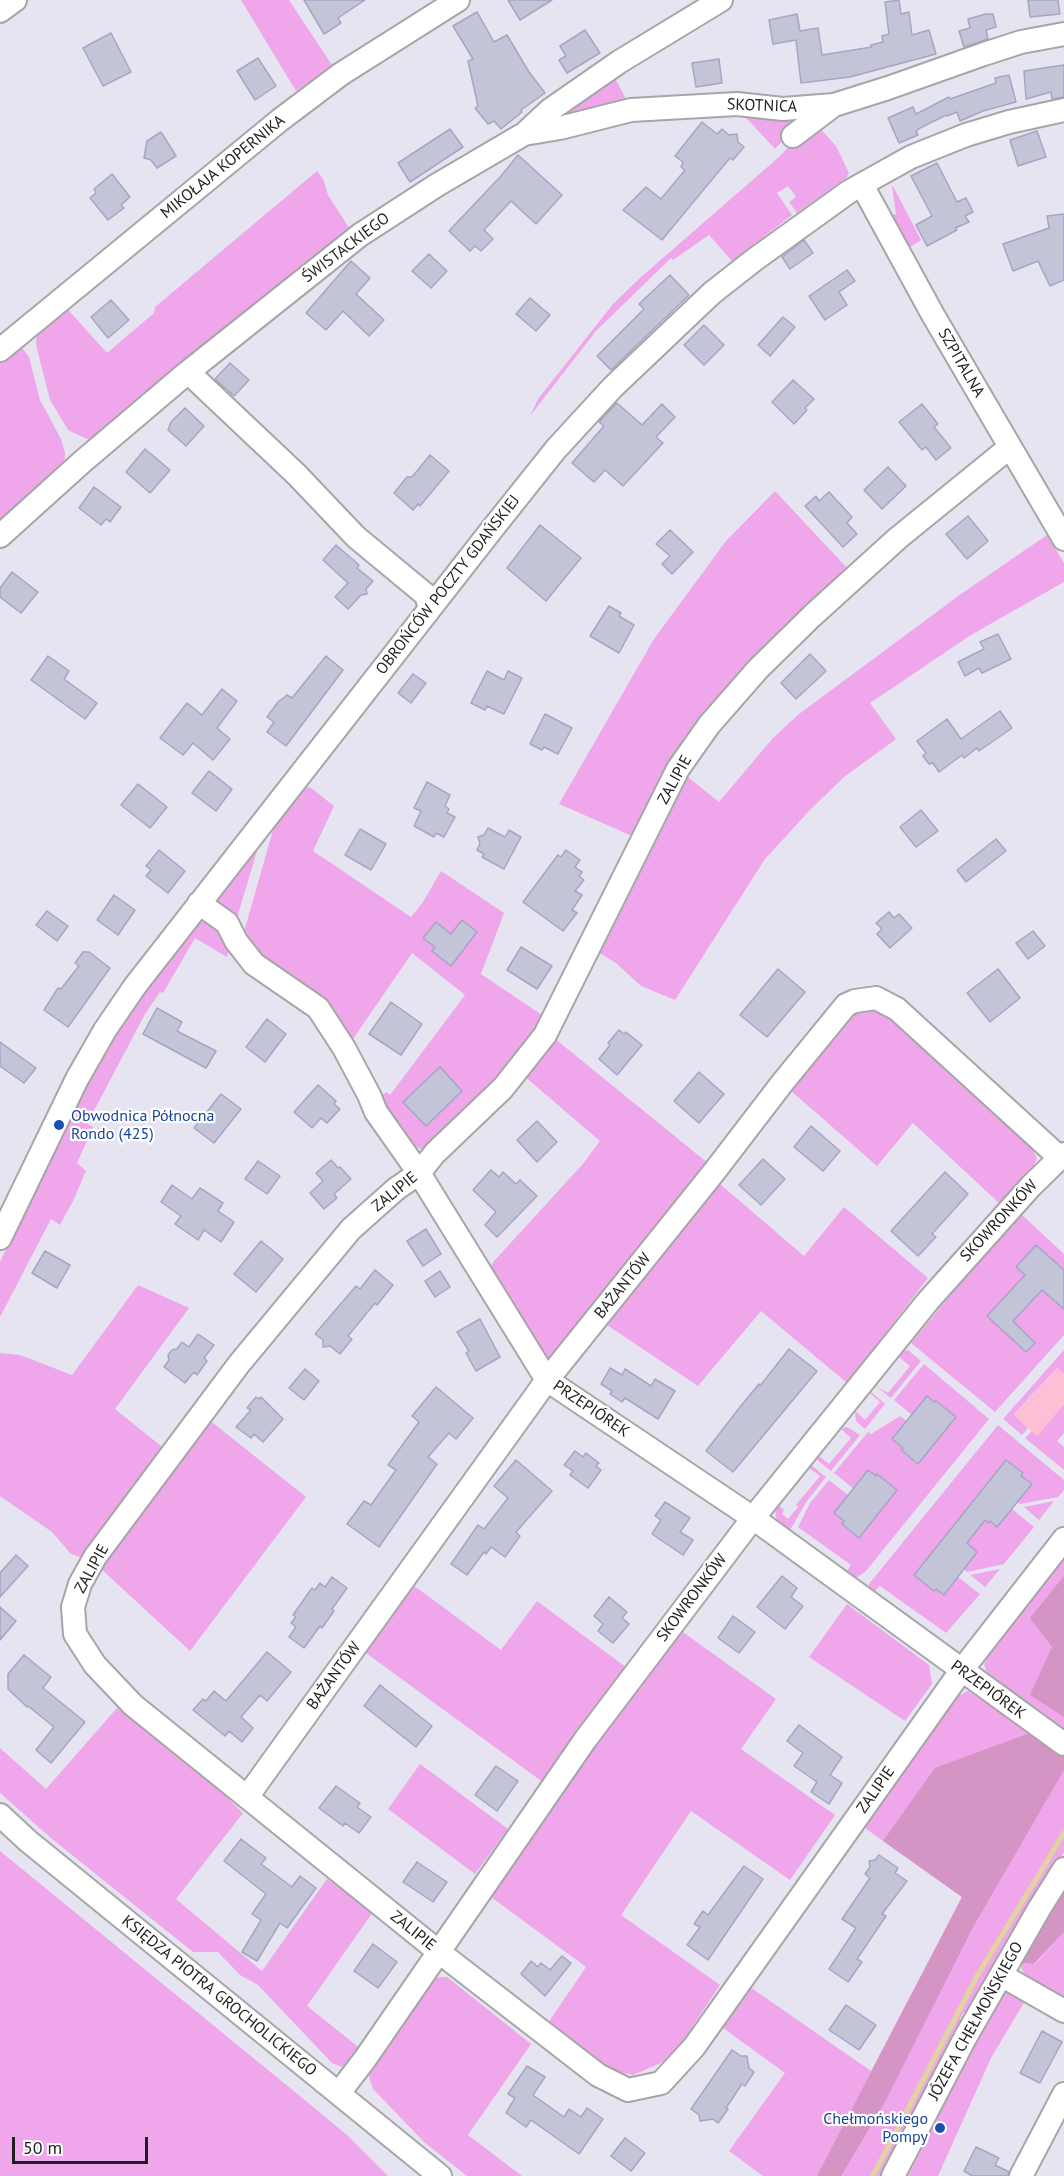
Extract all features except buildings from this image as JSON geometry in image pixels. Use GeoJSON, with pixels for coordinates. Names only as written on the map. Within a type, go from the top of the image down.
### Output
{"type":"FeatureCollection","features":[{"type":"Feature","properties":{"kind":"street"},"geometry":{"type":"LineString","coordinates":[[0,11],[15,0]]}},
{"type":"Feature","properties":{"kind":"street","name":"MIKOŁAJA KOPERNIKA"},"geometry":{"type":"LineString","coordinates":[[0,350],[280,120],[341,74],[458,0]]}},
{"type":"Feature","properties":{"kind":"street","name":"ŚWISTACKIEGO"},"geometry":{"type":"LineString","coordinates":[[0,536],[82,462],[188,372],[272,304],[390,214],[524,134],[550,110],[619,62],[721,0]]}},
{"type":"Feature","properties":{"kind":"street","name":"SKOTNICA"},"geometry":{"type":"LineString","coordinates":[[524,134],[560,128],[631,110],[737,104],[783,109],[834,105],[1021,42],[1064,34]]}},
{"type":"Feature","properties":{"kind":"street"},"geometry":{"type":"LineString","coordinates":[[793,136],[834,105]]}},
{"type":"Feature","properties":{"kind":"street","name":"OBROŃCÓW POCZTY GDAŃSKIEJ"},"geometry":{"type":"LineString","coordinates":[[0,1238],[77,1079],[105,1030],[135,986],[556,449],[621,380],[712,293],[800,226],[862,185],[912,158],[966,135],[1009,122],[1064,110]]}},
{"type":"Feature","properties":{"kind":"street","name":"SZPITALNA"},"geometry":{"type":"LineString","coordinates":[[862,185],[933,315],[1064,539]]}},
{"type":"Feature","properties":{"kind":"street"},"geometry":{"type":"LineString","coordinates":[[188,372],[297,475],[356,537],[426,595],[430,608]]}},
{"type":"Feature","properties":{"kind":"street","name":"ZALIPIE"},"geometry":{"type":"LineString","coordinates":[[1010,447],[898,538],[812,616],[758,669],[709,725],[678,769],[545,1035],[503,1088],[435,1153],[419,1173],[396,1189],[351,1229],[240,1364],[95,1557],[80,1584],[73,1607],[75,1634],[95,1665],[133,1705],[439,1952],[598,2075],[628,2090],[661,2083],[694,2047],[961,1671],[1064,1539]]}},
{"type":"Feature","properties":{"kind":"street","name":"PRZEPIÓREK"},"geometry":{"type":"LineString","coordinates":[[199,903],[227,923],[236,941],[254,964],[318,1008],[349,1056],[376,1112],[419,1173],[547,1380],[753,1518],[1064,1744]]}},
{"type":"Feature","properties":{"kind":"street","name":"BAŻANTÓW"},"geometry":{"type":"LineString","coordinates":[[247,1797],[547,1380],[846,1005],[855,1001],[876,998],[888,1002],[1062,1156]]}},
{"type":"Feature","properties":{"kind":"street","name":"SKOWRONKÓW"},"geometry":{"type":"LineString","coordinates":[[339,2093],[585,1740],[753,1518],[928,1301],[980,1242],[1062,1156]]}},
{"type":"Feature","properties":{"kind":"street","name":"KSIĘDZA PIOTRA GROCHOLICKIEGO"},"geometry":{"type":"LineString","coordinates":[[0,1815],[37,1848],[440,2176]]}},
{"type":"Feature","properties":{"kind":"street","name":"JÓZEFA CHEŁMOŃSKIEGO"},"geometry":{"type":"LineString","coordinates":[[893,2176],[965,2038],[1064,1869]]}},
{"type":"Feature","properties":{"kind":"street"},"geometry":{"type":"LineString","coordinates":[[1001,1975],[1064,2011]]}},
{"type":"Feature","properties":{"kind":"street"},"geometry":{"type":"LineString","coordinates":[[1021,2176],[1064,2094]]}},
{"type":"Feature","properties":{"kind":"shaded area"},"geometry":{"type":"Polygon","coordinates":[[[241,0],[289,0],[332,65],[296,91],[241,0]]]}},
{"type":"Feature","properties":{"kind":"shaded area"},"geometry":{"type":"Polygon","coordinates":[[[612,72],[629,105],[561,122],[553,113],[612,72]]]}},
{"type":"Feature","properties":{"kind":"shaded area"},"geometry":{"type":"Polygon","coordinates":[[[739,110],[789,120],[790,125],[785,138],[775,149],[739,110]]]}},
{"type":"Feature","properties":{"kind":"shaded area"},"geometry":{"type":"Polygon","coordinates":[[[815,123],[836,146],[849,173],[847,177],[797,213],[789,202],[796,197],[788,186],[777,193],[792,215],[732,261],[709,235],[673,260],[671,258],[596,331],[530,416],[538,399],[613,304],[815,123]]]}},
{"type":"Feature","properties":{"kind":"shaded area"},"geometry":{"type":"Polygon","coordinates":[[[317,171],[323,179],[328,195],[353,234],[96,439],[87,439],[68,430],[50,400],[36,345],[37,330],[63,304],[107,353],[154,313],[155,307],[317,171]]]}},
{"type":"Feature","properties":{"kind":"shaded area"},"geometry":{"type":"Polygon","coordinates":[[[892,186],[921,240],[907,249],[892,215],[896,214],[892,186]]]}},
{"type":"Feature","properties":{"kind":"shaded area"},"geometry":{"type":"Polygon","coordinates":[[[20,345],[29,357],[40,400],[61,439],[65,453],[64,467],[0,530],[0,357],[20,345]]]}},
{"type":"Feature","properties":{"kind":"shaded area"},"geometry":{"type":"Polygon","coordinates":[[[775,491],[849,570],[671,767],[632,836],[559,804],[654,639],[726,541],[775,491]]]}},
{"type":"Feature","properties":{"kind":"shaded area"},"geometry":{"type":"Polygon","coordinates":[[[1047,535],[1064,563],[1064,582],[971,635],[870,703],[896,739],[844,777],[765,859],[675,1000],[641,986],[616,963],[591,948],[684,774],[719,802],[773,738],[799,714],[961,594],[1047,535]]]}},
{"type":"Feature","properties":{"kind":"shaded area"},"geometry":{"type":"Polygon","coordinates":[[[305,787],[311,788],[334,806],[313,851],[411,917],[423,902],[441,871],[504,913],[481,974],[542,1015],[543,1021],[514,1064],[432,1147],[421,1149],[413,1145],[377,1097],[387,1092],[390,1095],[465,995],[412,953],[353,1039],[328,1009],[274,973],[242,939],[273,830],[305,787]]]}},
{"type":"Feature","properties":{"kind":"shaded area"},"geometry":{"type":"Polygon","coordinates":[[[256,846],[257,851],[236,921],[214,900],[256,846]]]}},
{"type":"Feature","properties":{"kind":"shaded area"},"geometry":{"type":"Polygon","coordinates":[[[204,921],[215,921],[230,946],[227,957],[195,938],[163,993],[160,992],[145,1014],[87,1124],[93,1127],[77,1163],[86,1171],[73,1201],[60,1225],[51,1219],[0,1317],[0,1262],[77,1101],[112,1038],[139,997],[194,925],[204,921]]]}},
{"type":"Feature","properties":{"kind":"shaded area"},"geometry":{"type":"Polygon","coordinates":[[[859,1008],[878,1008],[896,1019],[1030,1145],[1037,1158],[1032,1170],[999,1203],[913,1123],[877,1166],[790,1090],[843,1019],[859,1008]]]}},
{"type":"Feature","properties":{"kind":"shaded area"},"geometry":{"type":"Polygon","coordinates":[[[554,1038],[709,1164],[549,1363],[489,1270],[494,1261],[582,1165],[600,1141],[524,1076],[554,1038]]]}},
{"type":"Feature","properties":{"kind":"shaded area"},"geometry":{"type":"Polygon","coordinates":[[[720,1184],[804,1256],[844,1207],[928,1278],[847,1383],[761,1311],[698,1386],[607,1325],[720,1184]]]}},
{"type":"Feature","properties":{"kind":"shaded area"},"geometry":{"type":"Polygon","coordinates":[[[1022,1215],[1064,1254],[1064,1335],[995,1412],[911,1343],[983,1256],[1022,1215]]]}},
{"type":"Feature","properties":{"kind":"shaded area"},"geometry":{"type":"Polygon","coordinates":[[[138,1285],[189,1308],[115,1409],[166,1450],[88,1556],[80,1557],[71,1554],[52,1532],[0,1496],[0,1353],[20,1355],[72,1375],[138,1285]]]}},
{"type":"Feature","properties":{"kind":"shaded area"},"geometry":{"type":"Polygon","coordinates":[[[908,1350],[921,1361],[891,1398],[876,1386],[888,1393],[910,1366],[899,1357],[908,1350]]]}},
{"type":"Feature","properties":{"kind":"shaded area"},"geometry":{"type":"Polygon","coordinates":[[[1064,1350],[1064,1374],[1057,1368],[1014,1414],[1028,1428],[1022,1435],[1003,1419],[1064,1350]]]}},
{"type":"Feature","properties":{"kind":"shaded area"},"geometry":{"type":"Polygon","coordinates":[[[924,1364],[989,1419],[866,1571],[856,1578],[847,1571],[851,1565],[798,1527],[810,1503],[829,1480],[848,1495],[834,1513],[844,1521],[842,1524],[858,1537],[877,1474],[876,1476],[868,1470],[853,1488],[834,1473],[868,1432],[871,1434],[900,1416],[907,1421],[901,1451],[918,1464],[955,1417],[936,1401],[912,1415],[894,1400],[924,1364]]]}},
{"type":"Feature","properties":{"kind":"shaded area"},"geometry":{"type":"Polygon","coordinates":[[[1057,1368],[1064,1374],[1064,1404],[1037,1436],[1014,1415],[1057,1368]]]}},
{"type":"Feature","properties":{"kind":"shaded area"},"geometry":{"type":"Polygon","coordinates":[[[871,1392],[885,1404],[865,1429],[856,1421],[855,1411],[865,1420],[880,1402],[871,1392]]]}},
{"type":"Feature","properties":{"kind":"shaded area"},"geometry":{"type":"Polygon","coordinates":[[[1064,1404],[1064,1433],[1057,1441],[1064,1447],[1064,1470],[1025,1438],[1032,1431],[1037,1435],[1064,1404]]]}},
{"type":"Feature","properties":{"kind":"shaded area"},"geometry":{"type":"Polygon","coordinates":[[[208,1419],[306,1497],[190,1651],[100,1568],[208,1419]]]}},
{"type":"Feature","properties":{"kind":"shaded area"},"geometry":{"type":"Polygon","coordinates":[[[998,1425],[1064,1480],[1064,1490],[1058,1497],[1020,1504],[1018,1502],[1031,1484],[1021,1476],[1023,1473],[1006,1460],[968,1507],[988,1523],[990,1521],[997,1527],[1012,1509],[1034,1527],[1004,1564],[967,1572],[964,1569],[977,1552],[967,1543],[969,1540],[936,1589],[943,1595],[958,1577],[980,1594],[946,1633],[880,1586],[875,1591],[869,1587],[869,1584],[998,1425]]]}},
{"type":"Feature","properties":{"kind":"shaded area"},"geometry":{"type":"Polygon","coordinates":[[[847,1427],[860,1435],[831,1471],[816,1459],[819,1456],[829,1464],[851,1438],[841,1429],[847,1427]]]}},
{"type":"Feature","properties":{"kind":"shaded area"},"geometry":{"type":"Polygon","coordinates":[[[811,1465],[826,1477],[807,1501],[790,1530],[777,1521],[775,1511],[779,1505],[784,1510],[782,1514],[788,1519],[798,1507],[796,1505],[820,1476],[809,1468],[811,1465]]]}},
{"type":"Feature","properties":{"kind":"shaded area"},"geometry":{"type":"Polygon","coordinates":[[[1054,1501],[1039,1520],[1024,1507],[1054,1501]]]}},
{"type":"Feature","properties":{"kind":"shaded area"},"geometry":{"type":"Polygon","coordinates":[[[1064,1552],[1064,1728],[990,1675],[984,1664],[999,1643],[995,1639],[1064,1552]]]}},
{"type":"Feature","properties":{"kind":"shaded area"},"geometry":{"type":"Polygon","coordinates":[[[1000,1569],[985,1587],[970,1575],[1000,1569]]]}},
{"type":"Feature","properties":{"kind":"shaded area"},"geometry":{"type":"Polygon","coordinates":[[[1064,1576],[1064,1717],[1030,1695],[1052,1647],[1030,1618],[1064,1576]]]}},
{"type":"Feature","properties":{"kind":"shaded area"},"geometry":{"type":"Polygon","coordinates":[[[413,1585],[501,1650],[537,1601],[627,1668],[544,1783],[366,1653],[413,1585]]]}},
{"type":"Feature","properties":{"kind":"shaded area"},"geometry":{"type":"Polygon","coordinates":[[[847,1604],[929,1665],[932,1684],[905,1721],[809,1657],[847,1604]]]}},
{"type":"Feature","properties":{"kind":"shaded area"},"geometry":{"type":"Polygon","coordinates":[[[680,1630],[776,1699],[741,1749],[835,1815],[790,1880],[691,1811],[621,1915],[720,1985],[682,2042],[661,2063],[633,2075],[605,2069],[548,2023],[586,1967],[491,1897],[605,1730],[680,1630]]]}},
{"type":"Feature","properties":{"kind":"shaded area"},"geometry":{"type":"Polygon","coordinates":[[[968,1691],[985,1702],[988,1698],[1064,1752],[1064,1852],[968,2014],[964,2012],[960,2019],[963,2022],[883,2176],[763,2176],[729,2151],[785,2073],[722,2027],[750,1987],[871,2071],[962,1897],[862,1826],[953,1693],[958,1696],[968,1691]]]}},
{"type":"Feature","properties":{"kind":"shaded area"},"geometry":{"type":"Polygon","coordinates":[[[117,1708],[211,1782],[243,1813],[176,1899],[262,1971],[327,1879],[373,1912],[307,2006],[361,2049],[342,2067],[332,2063],[258,1985],[240,1975],[218,1952],[193,1952],[52,1839],[0,1793],[0,1748],[46,1789],[117,1708]]]}},
{"type":"Feature","properties":{"kind":"shaded area"},"geometry":{"type":"Polygon","coordinates":[[[1035,1731],[1064,1752],[1064,1770],[973,1927],[885,2102],[841,2176],[817,2176],[962,1897],[883,1841],[935,1768],[1035,1731]]]}},
{"type":"Feature","properties":{"kind":"shaded area"},"geometry":{"type":"Polygon","coordinates":[[[420,1764],[508,1829],[475,1874],[388,1809],[420,1764]]]}},
{"type":"Feature","properties":{"kind":"shaded area"},"geometry":{"type":"Polygon","coordinates":[[[0,1851],[317,2110],[348,2136],[388,2176],[0,2176],[0,1851]]]}},
{"type":"Feature","properties":{"kind":"shaded area"},"geometry":{"type":"Polygon","coordinates":[[[1064,1882],[1064,1932],[1034,1964],[1020,1963],[1064,1882]]]}},
{"type":"Feature","properties":{"kind":"shaded area"},"geometry":{"type":"Polygon","coordinates":[[[1064,1932],[1064,2001],[1024,1975],[1020,1963],[1035,1964],[1064,1932]]]}},
{"type":"Feature","properties":{"kind":"shaded area"},"geometry":{"type":"Polygon","coordinates":[[[447,1977],[531,2044],[468,2135],[522,2176],[467,2176],[424,2142],[373,2089],[368,2070],[431,1978],[447,1977]]]}},
{"type":"Feature","properties":{"kind":"shaded area"},"geometry":{"type":"Polygon","coordinates":[[[1008,1991],[1025,2001],[991,2058],[938,2176],[908,2176],[979,2036],[1003,1993],[1008,1991]]]}},
{"type":"Feature","properties":{"kind":"waterway"},"geometry":{"type":"LineString","coordinates":[[873,2176],[977,1976],[1064,1833]]}},
{"type":"Feature","properties":{"kind":"place","name":"Obwodnica Północna Rondo (425)"},"geometry":{"type":"Point","coordinates":[59,1125]}},
{"type":"Feature","properties":{"kind":"place","name":"Chełmońskiego Pompy"},"geometry":{"type":"Point","coordinates":[940,2128]}}]}
